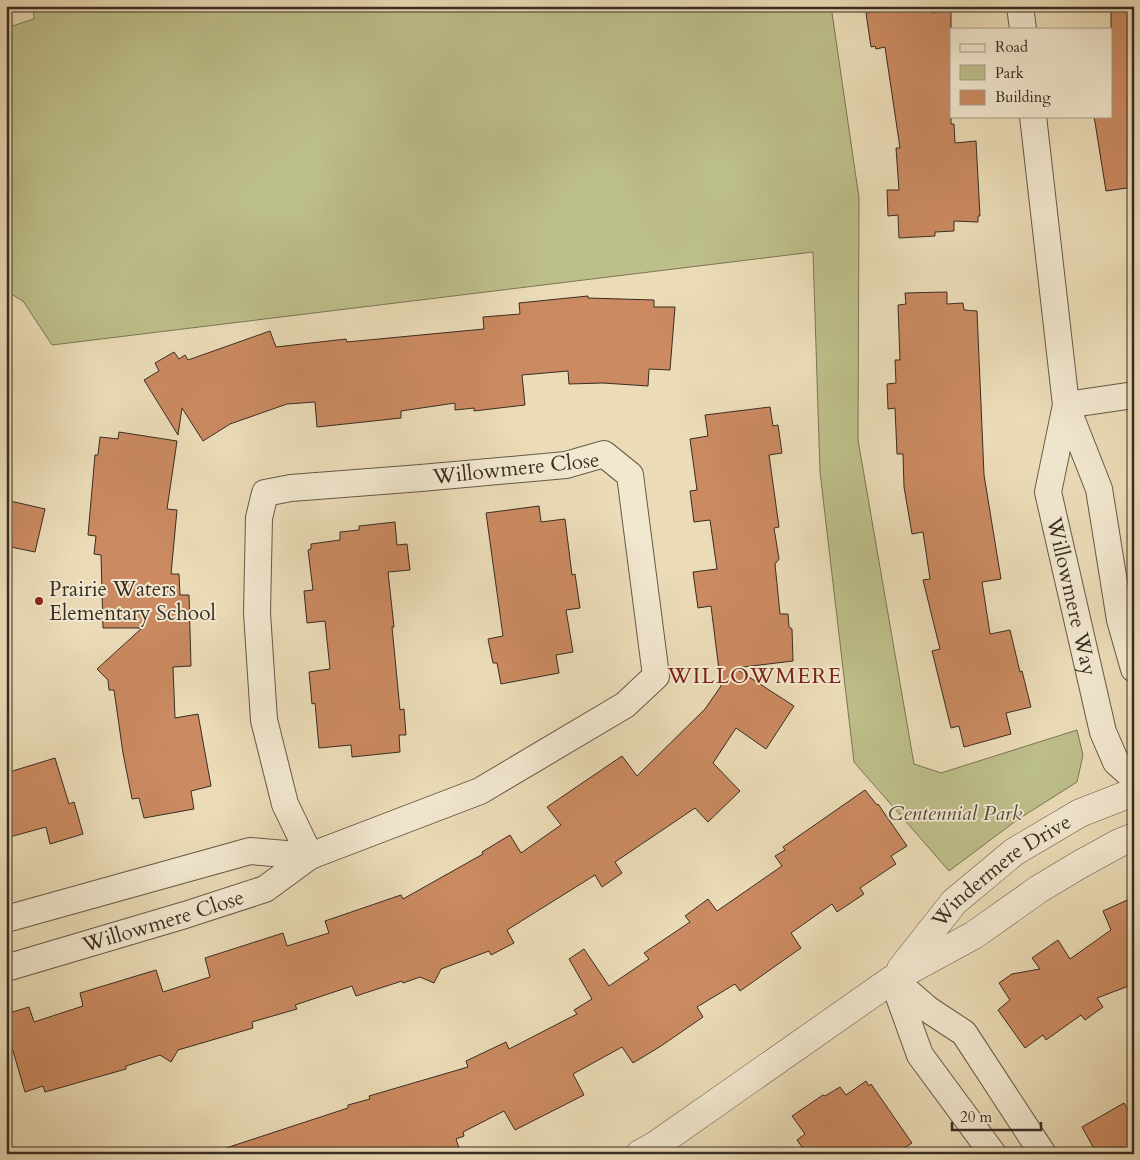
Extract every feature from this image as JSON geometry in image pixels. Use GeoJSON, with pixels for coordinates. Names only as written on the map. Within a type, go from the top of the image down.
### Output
{"type":"FeatureCollection","features":[{"type":"Feature","properties":{"kind":"street"},"geometry":{"type":"LineString","coordinates":[[1020,6],[1023,28]]}},
{"type":"Feature","properties":{"kind":"street","name":"Willowmere Way"},"geometry":{"type":"LineString","coordinates":[[1033,118],[1066,405],[1098,489],[1120,620],[1134,668]]}},
{"type":"Feature","properties":{"kind":"street"},"geometry":{"type":"LineString","coordinates":[[1066,405],[1134,395]]}},
{"type":"Feature","properties":{"kind":"street","name":"Willowmere Way"},"geometry":{"type":"LineString","coordinates":[[1066,405],[1048,492],[1102,732],[1116,762],[1134,778]]}},
{"type":"Feature","properties":{"kind":"street","name":"Willowmere Close"},"geometry":{"type":"LineString","coordinates":[[6,968],[185,915],[265,889],[310,856],[480,791],[624,704],[656,676],[630,475],[604,454],[566,465],[291,488],[265,493],[259,518],[257,613],[264,720],[285,804],[310,856]]}},
{"type":"Feature","properties":{"kind":"street","name":"Windermere Drive"},"geometry":{"type":"LineString","coordinates":[[893,979],[954,902],[1014,852],[1080,813],[1134,792]]}},
{"type":"Feature","properties":{"kind":"street","name":"Windermere Drive"},"geometry":{"type":"LineString","coordinates":[[640,1154],[656,1145],[893,979],[974,935],[1039,889],[1079,865],[1134,837]]}},
{"type":"Feature","properties":{"kind":"street","name":"Willowmere Close"},"geometry":{"type":"LineString","coordinates":[[6,919],[250,851],[310,856]]}},
{"type":"Feature","properties":{"kind":"street"},"geometry":{"type":"LineString","coordinates":[[893,979],[920,1055],[993,1154]]}},
{"type":"Feature","properties":{"kind":"street"},"geometry":{"type":"LineString","coordinates":[[893,979],[929,1010],[964,1033],[1044,1154]]}},
{"type":"Feature","properties":{"kind":"green space","name":"Centennial Park"},"geometry":{"type":"Polygon","coordinates":[[[33,6],[831,6],[859,198],[858,440],[914,764],[941,773],[1077,730],[1083,755],[1077,782],[1017,820],[949,871],[854,762],[820,472],[813,252],[52,345],[23,301],[6,291],[6,28],[34,19],[33,6]]]}},
{"type":"Feature","properties":{"kind":"building"},"geometry":{"type":"Polygon","coordinates":[[[931,6],[932,13],[951,10],[950,118],[951,124],[954,124],[955,143],[976,141],[980,216],[978,216],[978,222],[954,221],[954,231],[935,232],[935,236],[899,238],[898,215],[888,216],[887,190],[899,190],[896,148],[900,148],[885,47],[876,49],[875,46],[871,47],[866,13],[878,11],[878,8],[931,6]]]}},
{"type":"Feature","properties":{"kind":"building"},"geometry":{"type":"Polygon","coordinates":[[[1111,6],[1134,6],[1134,187],[1106,191],[1094,118],[1112,118],[1111,6]]]}},
{"type":"Feature","properties":{"kind":"building"},"geometry":{"type":"Polygon","coordinates":[[[947,292],[947,304],[963,303],[964,310],[977,311],[984,475],[1001,579],[982,582],[990,634],[1010,630],[1031,707],[1006,713],[1011,734],[964,747],[959,726],[951,728],[932,651],[940,649],[923,580],[930,579],[923,532],[912,534],[904,487],[903,454],[897,454],[895,408],[888,409],[887,384],[896,383],[895,360],[900,360],[898,305],[906,304],[905,293],[947,292]]]}},
{"type":"Feature","properties":{"kind":"building"},"geometry":{"type":"Polygon","coordinates":[[[588,296],[588,298],[654,300],[654,307],[675,307],[670,370],[649,369],[648,386],[603,383],[569,384],[568,371],[522,375],[525,405],[474,411],[474,408],[455,410],[455,403],[401,411],[401,418],[317,427],[315,402],[287,404],[230,424],[203,441],[182,408],[178,435],[144,380],[159,371],[155,363],[174,352],[179,359],[185,355],[188,360],[270,331],[276,347],[346,339],[347,342],[484,329],[483,317],[520,314],[519,303],[588,296]]]}},
{"type":"Feature","properties":{"kind":"building"},"geometry":{"type":"Polygon","coordinates":[[[770,407],[773,426],[778,425],[782,453],[769,455],[779,527],[774,528],[779,559],[775,564],[780,614],[788,614],[789,627],[792,629],[793,661],[735,668],[794,706],[766,749],[736,728],[713,763],[740,791],[708,822],[695,808],[615,862],[622,873],[602,887],[595,875],[507,930],[514,943],[491,955],[489,951],[441,969],[434,983],[420,977],[356,996],[352,986],[295,1005],[297,1009],[252,1022],[253,1028],[178,1050],[171,1062],[160,1055],[126,1066],[126,1069],[45,1092],[43,1086],[25,1092],[6,1027],[6,1014],[29,1007],[34,1022],[83,1006],[80,993],[156,970],[163,992],[210,977],[205,958],[283,933],[287,946],[329,933],[325,921],[401,895],[403,899],[483,854],[482,852],[510,835],[521,853],[561,825],[547,807],[622,756],[637,776],[705,709],[721,686],[711,606],[698,608],[693,572],[717,569],[710,520],[694,522],[690,491],[697,490],[690,439],[708,436],[705,415],[770,407]]]}},
{"type":"Feature","properties":{"kind":"building"},"geometry":{"type":"Polygon","coordinates":[[[119,432],[177,441],[167,509],[177,510],[171,574],[179,574],[180,595],[189,595],[191,666],[173,667],[175,718],[198,714],[211,786],[191,791],[194,809],[144,818],[139,798],[132,799],[114,690],[109,690],[108,680],[97,669],[142,628],[103,628],[101,555],[94,554],[96,536],[88,535],[95,455],[98,455],[100,437],[118,439],[119,432]]]}},
{"type":"Feature","properties":{"kind":"building"},"geometry":{"type":"Polygon","coordinates":[[[6,500],[45,509],[35,552],[6,546],[6,500]]]}},
{"type":"Feature","properties":{"kind":"building"},"geometry":{"type":"Polygon","coordinates":[[[539,506],[541,522],[565,519],[572,575],[575,574],[580,608],[566,610],[573,652],[556,655],[559,673],[501,684],[497,663],[493,663],[488,639],[503,636],[486,513],[539,506]]]}},
{"type":"Feature","properties":{"kind":"building"},"geometry":{"type":"Polygon","coordinates":[[[395,522],[397,545],[407,544],[410,570],[388,572],[400,710],[404,709],[406,735],[399,735],[400,752],[352,757],[351,745],[319,748],[315,703],[312,704],[309,672],[330,669],[325,621],[307,623],[304,591],[313,590],[308,550],[311,549],[311,544],[340,540],[340,532],[359,530],[359,526],[395,522]]]}},
{"type":"Feature","properties":{"kind":"building"},"geometry":{"type":"Polygon","coordinates":[[[55,758],[69,804],[74,802],[83,834],[50,844],[46,827],[6,838],[6,773],[55,758]]]}},
{"type":"Feature","properties":{"kind":"building"},"geometry":{"type":"Polygon","coordinates":[[[865,790],[878,804],[907,846],[891,856],[896,864],[860,888],[864,894],[837,912],[832,904],[791,933],[801,948],[740,991],[735,984],[697,1007],[703,1017],[661,1046],[633,1063],[622,1047],[573,1074],[584,1095],[515,1130],[504,1111],[463,1132],[464,1136],[456,1139],[461,1154],[224,1154],[223,1149],[348,1108],[348,1105],[370,1099],[369,1096],[468,1067],[466,1061],[506,1042],[509,1049],[577,1014],[574,1010],[592,999],[569,959],[584,949],[609,986],[649,959],[644,953],[690,922],[685,916],[708,899],[717,911],[782,866],[775,856],[785,850],[783,847],[865,790]]]}},
{"type":"Feature","properties":{"kind":"building"},"geometry":{"type":"Polygon","coordinates":[[[1134,897],[1134,984],[1097,998],[1103,1007],[1085,1020],[1081,1015],[1046,1040],[1043,1035],[1025,1048],[998,1010],[1010,1000],[999,983],[1012,974],[1040,969],[1032,958],[1058,940],[1070,959],[1111,930],[1103,911],[1134,897]]]}},
{"type":"Feature","properties":{"kind":"building"},"geometry":{"type":"Polygon","coordinates":[[[866,1081],[869,1086],[871,1084],[912,1143],[895,1154],[807,1154],[797,1140],[805,1134],[792,1116],[823,1095],[825,1096],[840,1087],[846,1095],[866,1081]]]}},
{"type":"Feature","properties":{"kind":"building"},"geometry":{"type":"Polygon","coordinates":[[[1124,1103],[1134,1120],[1134,1154],[1097,1154],[1082,1127],[1124,1103]]]}},
{"type":"Feature","properties":{"kind":"place","name":"Prairie Waters Elementary School"},"geometry":{"type":"Point","coordinates":[39,601]}},
{"type":"Feature","properties":{"kind":"district","name":"WILLOWMERE"},"geometry":{"type":"Point","coordinates":[755,675]}}]}
